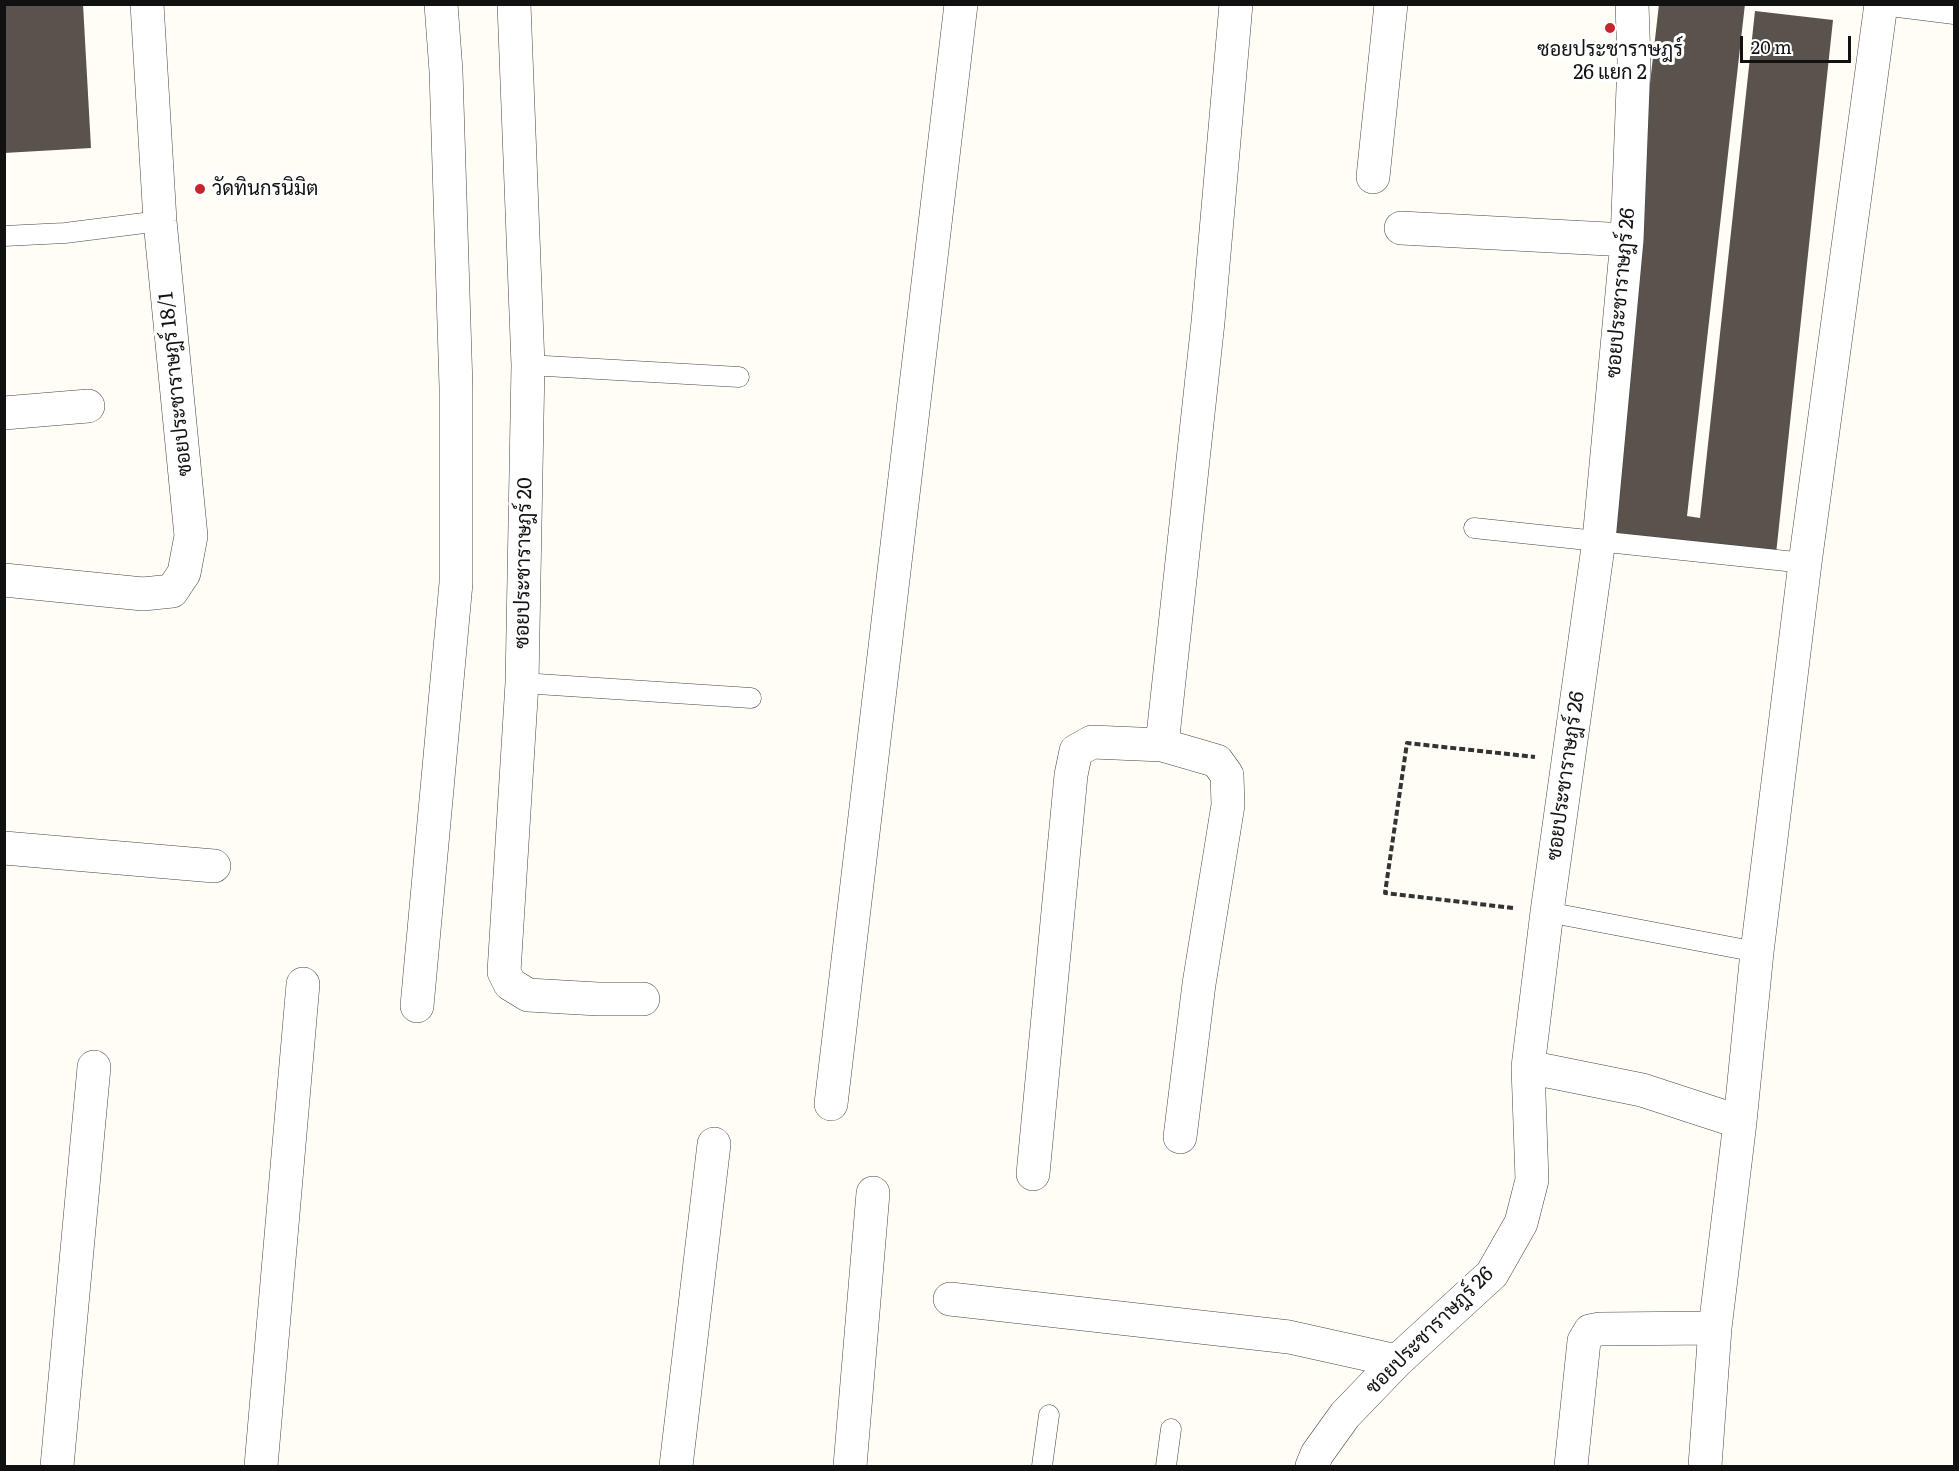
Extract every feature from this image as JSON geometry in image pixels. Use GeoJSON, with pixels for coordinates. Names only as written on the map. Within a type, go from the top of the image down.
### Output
{"type":"FeatureCollection","features":[{"type":"Feature","properties":{"kind":"street","name":"ซอยประชาราษฎร์ 18/1"},"geometry":{"type":"LineString","coordinates":[[4,580],[143,594],[172,591],[184,573],[191,536],[160,221],[147,4]]}},
{"type":"Feature","properties":{"kind":"street"},"geometry":{"type":"LineString","coordinates":[[417,1006],[456,583],[456,387],[446,71],[441,4]]}},
{"type":"Feature","properties":{"kind":"street","name":"ซอยประชาราษฎร์ 20"},"geometry":{"type":"LineString","coordinates":[[514,4],[528,365],[522,683],[504,972],[510,984],[528,995],[643,999]]}},
{"type":"Feature","properties":{"kind":"street"},"geometry":{"type":"LineString","coordinates":[[831,1104],[962,4]]}},
{"type":"Feature","properties":{"kind":"street"},"geometry":{"type":"LineString","coordinates":[[1162,745],[1208,322],[1236,4]]}},
{"type":"Feature","properties":{"kind":"street"},"geometry":{"type":"LineString","coordinates":[[1373,177],[1391,4]]}},
{"type":"Feature","properties":{"kind":"street","name":"ซอยประชาราษฎร์ 26"},"geometry":{"type":"LineString","coordinates":[[1312,1467],[1317,1454],[1345,1415],[1397,1360],[1492,1274],[1521,1223],[1532,1180],[1528,1067],[1547,912],[1599,540],[1627,240],[1634,62],[1632,4]]}},
{"type":"Feature","properties":{"kind":"street"},"geometry":{"type":"LineString","coordinates":[[1705,1467],[1714,1328],[1740,1122],[1757,952],[1804,562],[1881,5]]}},
{"type":"Feature","properties":{"kind":"street"},"geometry":{"type":"LineString","coordinates":[[1401,228],[1627,240]]}},
{"type":"Feature","properties":{"kind":"street"},"geometry":{"type":"LineString","coordinates":[[4,412],[88,406]]}},
{"type":"Feature","properties":{"kind":"street"},"geometry":{"type":"LineString","coordinates":[[1033,1173],[1071,775],[1076,751],[1092,742],[1162,745],[1217,761],[1227,775],[1228,805],[1199,984],[1180,1137]]}},
{"type":"Feature","properties":{"kind":"street"},"geometry":{"type":"LineString","coordinates":[[4,848],[213,866]]}},
{"type":"Feature","properties":{"kind":"street"},"geometry":{"type":"LineString","coordinates":[[261,1467],[303,984]]}},
{"type":"Feature","properties":{"kind":"street"},"geometry":{"type":"LineString","coordinates":[[57,1467],[94,1067]]}},
{"type":"Feature","properties":{"kind":"street"},"geometry":{"type":"LineString","coordinates":[[1528,1067],[1642,1090],[1740,1122]]}},
{"type":"Feature","properties":{"kind":"street"},"geometry":{"type":"LineString","coordinates":[[676,1467],[714,1144]]}},
{"type":"Feature","properties":{"kind":"street"},"geometry":{"type":"LineString","coordinates":[[850,1467],[873,1193]]}},
{"type":"Feature","properties":{"kind":"street"},"geometry":{"type":"LineString","coordinates":[[950,1299],[1289,1336],[1397,1360]]}},
{"type":"Feature","properties":{"kind":"street"},"geometry":{"type":"LineString","coordinates":[[1571,1467],[1584,1341],[1590,1331],[1714,1328]]}},
{"type":"Feature","properties":{"kind":"lane"},"geometry":{"type":"LineString","coordinates":[[1881,5],[1954,14]]}},
{"type":"Feature","properties":{"kind":"lane"},"geometry":{"type":"LineString","coordinates":[[4,236],[65,233],[160,221]]}},
{"type":"Feature","properties":{"kind":"lane"},"geometry":{"type":"LineString","coordinates":[[528,365],[740,377]]}},
{"type":"Feature","properties":{"kind":"lane"},"geometry":{"type":"LineString","coordinates":[[1474,528],[1804,562]]}},
{"type":"Feature","properties":{"kind":"lane"},"geometry":{"type":"LineString","coordinates":[[522,683],[751,698]]}},
{"type":"Feature","properties":{"kind":"lane"},"geometry":{"type":"LineString","coordinates":[[1547,912],[1757,952]]}},
{"type":"Feature","properties":{"kind":"lane"},"geometry":{"type":"LineString","coordinates":[[1042,1467],[1049,1415]]}},
{"type":"Feature","properties":{"kind":"lane"},"geometry":{"type":"LineString","coordinates":[[1166,1467],[1171,1429]]}},
{"type":"Feature","properties":{"kind":"path"},"geometry":{"type":"LineString","coordinates":[[1547,912],[1385,893],[1407,743],[1568,761]]}},
{"type":"Feature","properties":{"kind":"building"},"geometry":{"type":"Polygon","coordinates":[[[4,4],[83,4],[91,148],[4,153],[4,4]]]}},
{"type":"Feature","properties":{"kind":"building"},"geometry":{"type":"Polygon","coordinates":[[[1659,4],[1745,4],[1687,516],[1700,518],[1755,11],[1833,20],[1776,554],[1599,535],[1659,4]]]}},
{"type":"Feature","properties":{"kind":"place","name":"ซอยประชาราษฎร์ 26 แยก 2"},"geometry":{"type":"Point","coordinates":[1610,28]}},
{"type":"Feature","properties":{"kind":"place","name":"วัดทินกรนิมิต"},"geometry":{"type":"Point","coordinates":[200,189]}}]}
